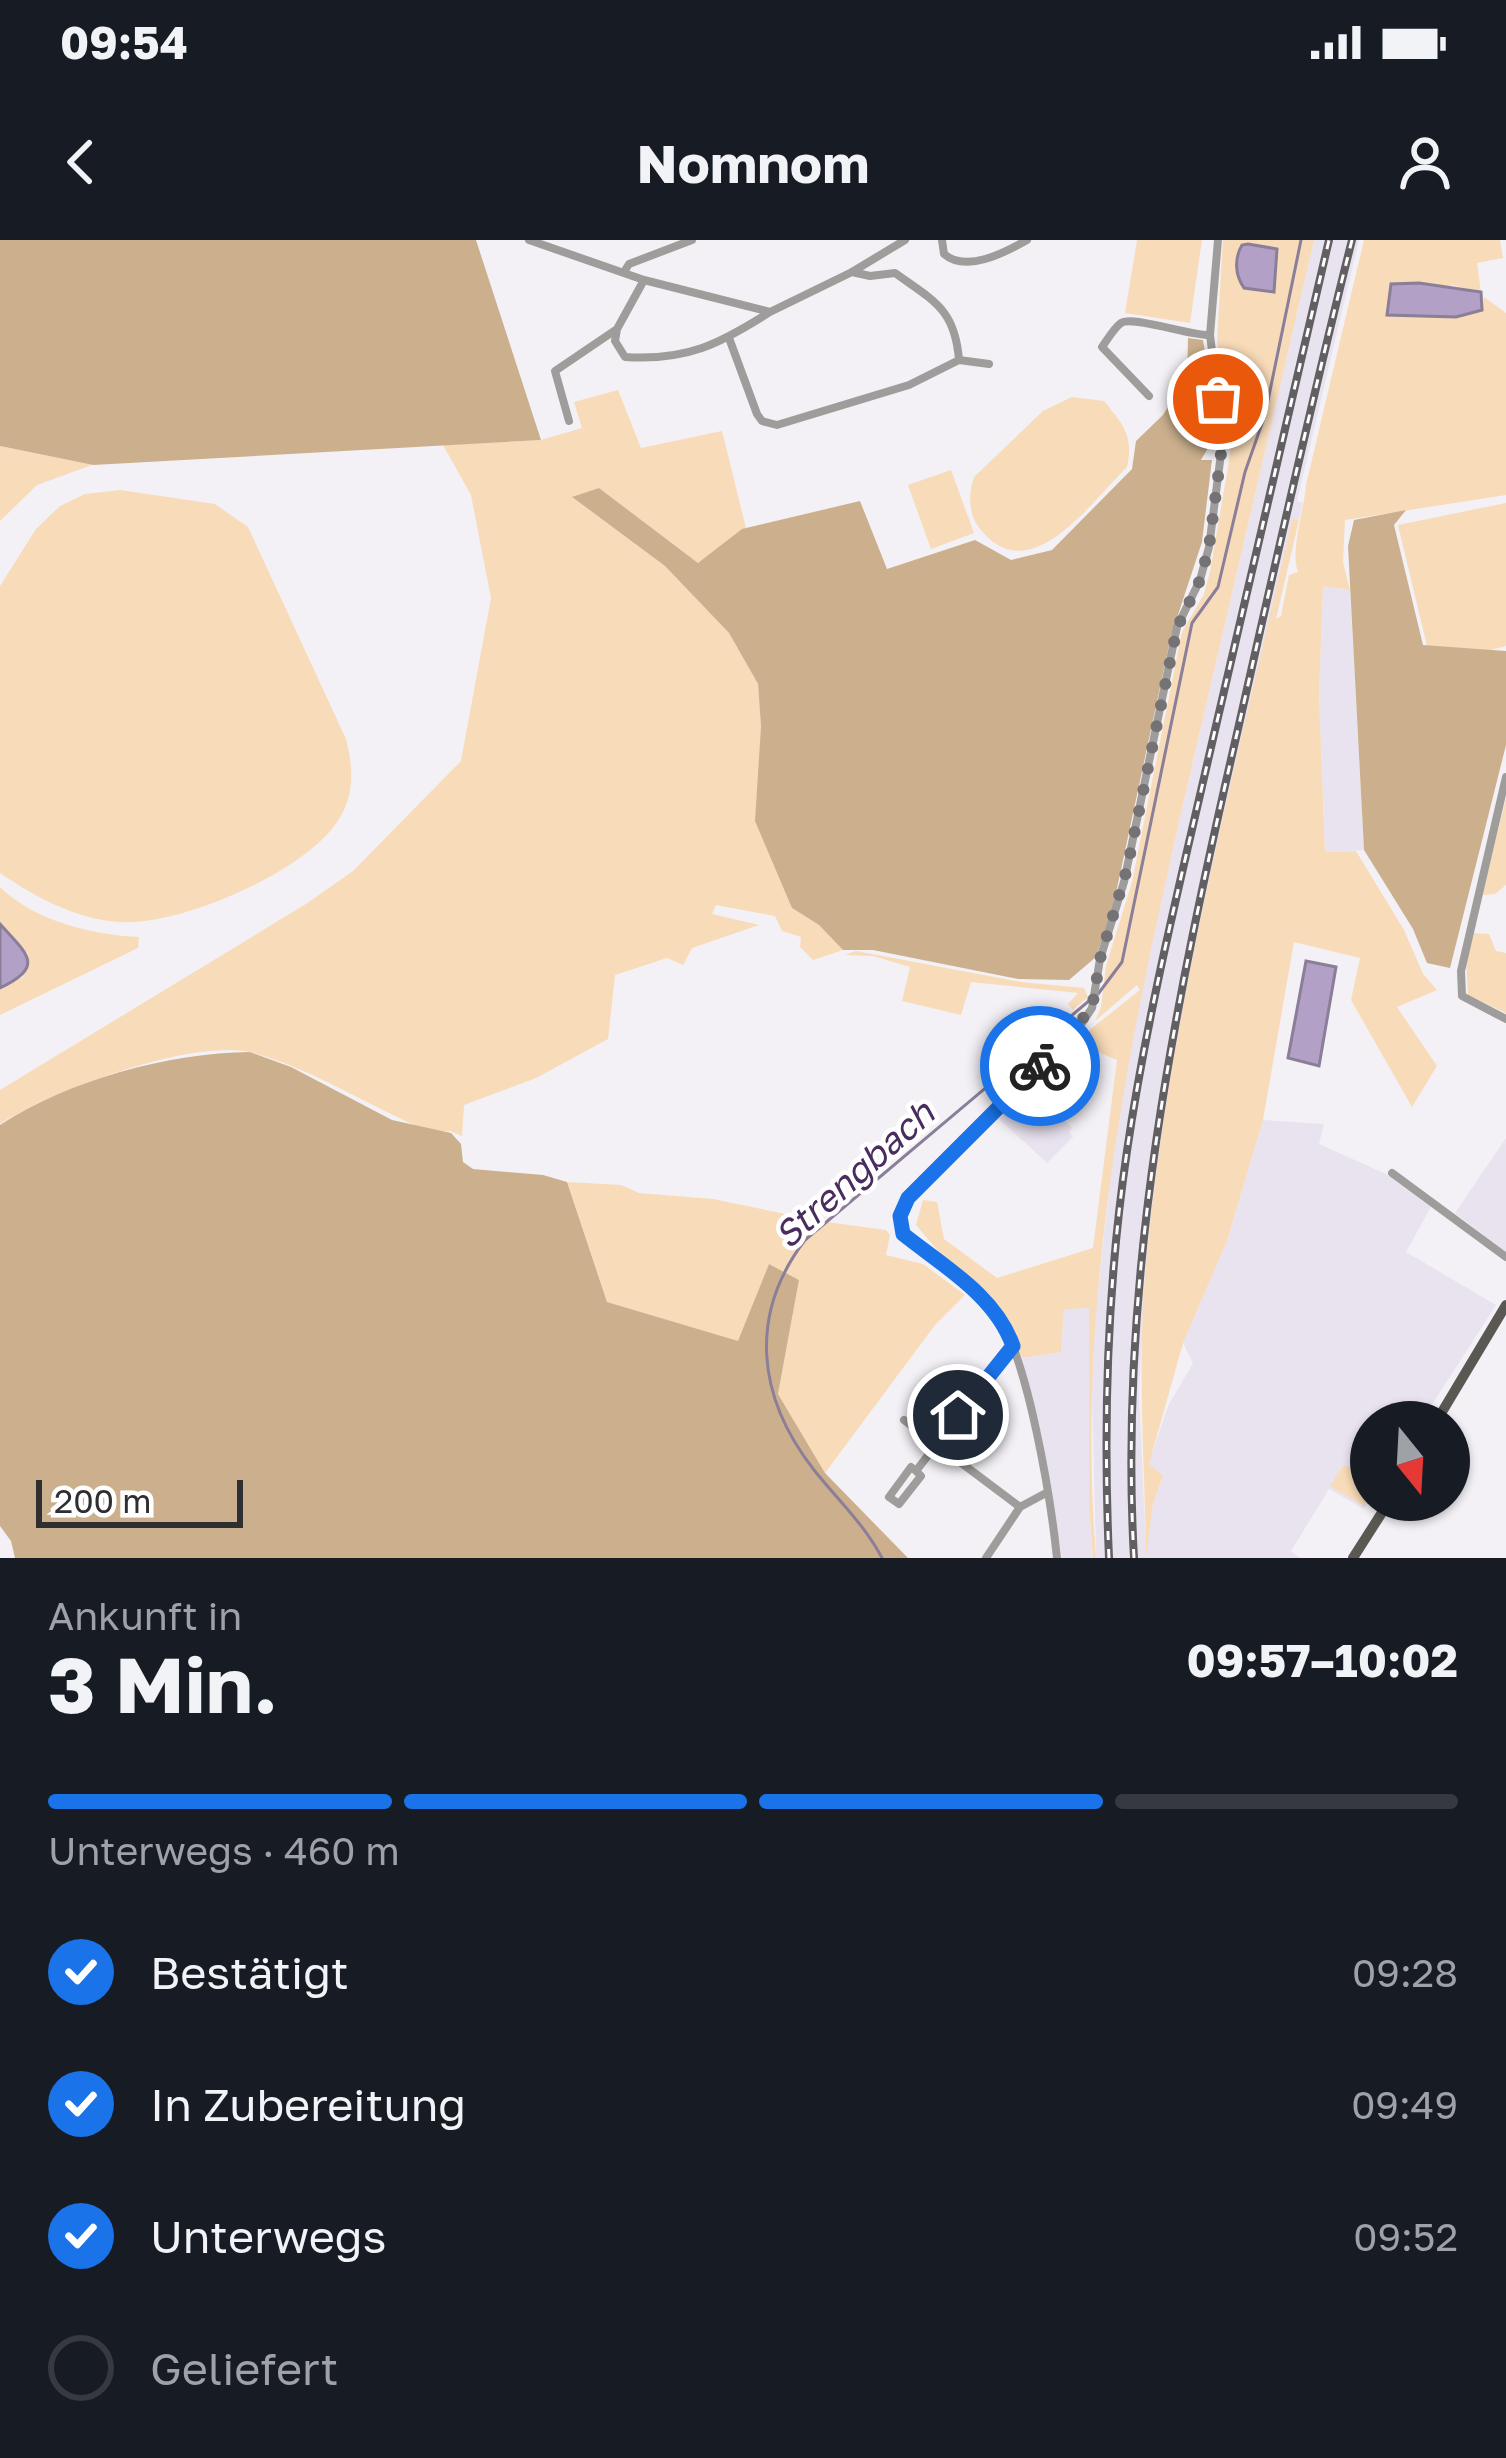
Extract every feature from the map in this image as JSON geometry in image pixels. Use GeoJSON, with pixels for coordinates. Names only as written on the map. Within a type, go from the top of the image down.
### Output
{"type":"FeatureCollection","features":[{"type":"Feature","properties":{"kind":"main road"},"geometry":{"type":"LineString","coordinates":[[1449,1401],[1506,1305]]}},
{"type":"Feature","properties":{"kind":"main road"},"geometry":{"type":"LineString","coordinates":[[1353,1558],[1377,1521]]}},
{"type":"Feature","properties":{"kind":"street"},"geometry":{"type":"LineString","coordinates":[[529,240],[644,280],[770,311]]}},
{"type":"Feature","properties":{"kind":"street"},"geometry":{"type":"LineString","coordinates":[[644,280],[616,329],[615,341],[626,357],[682,356],[729,338],[904,240]]}},
{"type":"Feature","properties":{"kind":"street"},"geometry":{"type":"LineString","coordinates":[[942,240],[944,254],[954,260],[987,260],[1027,240]]}},
{"type":"Feature","properties":{"kind":"street"},"geometry":{"type":"LineString","coordinates":[[1057,1558],[1028,1396],[1004,1325],[987,1302],[903,1234],[900,1216],[908,1198],[1092,1008],[1124,882],[1177,628],[1200,580],[1209,547],[1223,438],[1210,335],[1218,240]]}},
{"type":"Feature","properties":{"kind":"street"},"geometry":{"type":"LineString","coordinates":[[624,273],[629,264],[686,241]]}},
{"type":"Feature","properties":{"kind":"street"},"geometry":{"type":"LineString","coordinates":[[852,272],[895,273],[942,306],[957,332],[959,360]]}},
{"type":"Feature","properties":{"kind":"street"},"geometry":{"type":"LineString","coordinates":[[1149,396],[1102,347],[1120,324],[1130,320],[1210,335]]}},
{"type":"Feature","properties":{"kind":"street"},"geometry":{"type":"LineString","coordinates":[[569,422],[555,371],[616,329]]}},
{"type":"Feature","properties":{"kind":"street"},"geometry":{"type":"LineString","coordinates":[[729,338],[757,414],[762,421],[777,425],[909,386],[959,360],[989,364]]}},
{"type":"Feature","properties":{"kind":"street"},"geometry":{"type":"LineString","coordinates":[[1506,777],[1462,954],[1462,996],[1506,1018]]}},
{"type":"Feature","properties":{"kind":"street"},"geometry":{"type":"LineString","coordinates":[[1392,1173],[1506,1257]]}},
{"type":"Feature","properties":{"kind":"street"},"geometry":{"type":"LineString","coordinates":[[916,1471],[1013,1346]]}},
{"type":"Feature","properties":{"kind":"street"},"geometry":{"type":"LineString","coordinates":[[904,1420],[1020,1507]]}},
{"type":"Feature","properties":{"kind":"street"},"geometry":{"type":"LineString","coordinates":[[911,1467],[916,1471],[921,1476],[899,1504],[889,1497],[911,1467]]}},
{"type":"Feature","properties":{"kind":"street"},"geometry":{"type":"LineString","coordinates":[[986,1558],[1020,1507],[1046,1493]]}},
{"type":"Feature","properties":{"kind":"shaded area"},"geometry":{"type":"Polygon","coordinates":[[[0,240],[476,240],[541,440],[93,465],[0,446],[0,240]]]}},
{"type":"Feature","properties":{"kind":"shaded area"},"geometry":{"type":"Polygon","coordinates":[[[1137,240],[1202,240],[1190,323],[1125,313],[1137,240]]]}},
{"type":"Feature","properties":{"kind":"shaded area"},"geometry":{"type":"Polygon","coordinates":[[[1223,240],[1314,240],[1169,867],[1129,1062],[1101,1259],[1094,1358],[1093,1558],[1089,1308],[1064,1309],[1061,1352],[1022,1358],[999,1306],[916,1225],[923,1200],[937,1202],[944,1239],[997,1278],[1093,1248],[1117,1060],[1086,1047],[1050,1082],[1042,1076],[1077,1040],[1140,990],[1137,985],[1095,1021],[1132,882],[1182,632],[1204,594],[1210,572],[1228,467],[1232,434],[1217,340],[1223,240]]]}},
{"type":"Feature","properties":{"kind":"shaded area"},"geometry":{"type":"Polygon","coordinates":[[[1314,240],[1359,240],[1297,501],[1303,503],[1299,520],[1292,520],[1187,990],[1164,1124],[1145,1279],[1139,1390],[1146,1549],[1163,1476],[1148,1465],[1168,1406],[1193,1363],[1183,1343],[1227,1241],[1263,1120],[1324,1124],[1319,1144],[1386,1174],[1431,1207],[1406,1252],[1496,1305],[1434,1401],[1350,1401],[1350,1501],[1329,1489],[1291,1551],[1300,1558],[1096,1558],[1092,1389],[1096,1308],[1116,1127],[1140,990],[1314,240]]]}},
{"type":"Feature","properties":{"kind":"shaded area"},"geometry":{"type":"Polygon","coordinates":[[[1364,240],[1500,240],[1503,258],[1477,263],[1481,292],[1452,285],[1387,314],[1456,317],[1482,310],[1484,297],[1506,313],[1506,495],[1345,520],[1343,562],[1350,590],[1323,586],[1319,695],[1325,852],[1356,851],[1404,930],[1423,974],[1437,990],[1397,1007],[1437,1066],[1412,1107],[1351,1000],[1360,958],[1294,942],[1263,1120],[1227,1241],[1183,1343],[1149,1464],[1163,1476],[1153,1504],[1146,1558],[1143,1312],[1169,1085],[1206,895],[1292,519],[1299,520],[1276,619],[1281,616],[1289,575],[1298,572],[1296,542],[1306,485],[1364,240]]]}},
{"type":"Feature","properties":{"kind":"shaded area"},"geometry":{"type":"Polygon","coordinates":[[[1242,245],[1277,249],[1274,292],[1244,288],[1241,283],[1238,256],[1242,245]]]}},
{"type":"Feature","properties":{"kind":"shaded area"},"geometry":{"type":"Polygon","coordinates":[[[1391,284],[1481,292],[1482,310],[1456,317],[1387,315],[1391,284]]]}},
{"type":"Feature","properties":{"kind":"shaded area"},"geometry":{"type":"Polygon","coordinates":[[[1188,338],[1203,340],[1213,398],[1205,396],[1195,434],[1208,448],[1201,460],[1212,460],[1202,542],[1171,636],[1113,907],[1096,957],[1069,980],[1018,979],[873,950],[843,950],[819,925],[792,908],[755,821],[761,727],[758,684],[729,633],[665,566],[572,497],[599,488],[698,563],[742,529],[860,501],[887,569],[975,540],[1011,560],[1052,550],[1132,469],[1136,441],[1163,415],[1187,376],[1188,338]]]}},
{"type":"Feature","properties":{"kind":"shaded area"},"geometry":{"type":"Polygon","coordinates":[[[618,390],[641,448],[722,431],[746,528],[698,563],[599,488],[573,498],[665,566],[729,633],[758,684],[792,908],[819,925],[843,950],[813,960],[800,947],[801,937],[782,931],[775,916],[716,905],[712,914],[759,925],[692,948],[683,965],[667,958],[615,975],[608,1039],[536,1078],[464,1105],[462,1136],[431,1132],[277,1060],[228,1050],[124,1070],[0,1124],[0,1090],[353,871],[461,761],[491,598],[471,495],[443,445],[541,440],[582,428],[574,402],[618,390]]]}},
{"type":"Feature","properties":{"kind":"shaded area"},"geometry":{"type":"Polygon","coordinates":[[[1072,397],[1104,401],[1111,409],[1128,439],[1127,467],[1059,534],[1019,551],[1000,546],[981,530],[971,511],[974,477],[1043,411],[1072,397]]]}},
{"type":"Feature","properties":{"kind":"shaded area"},"geometry":{"type":"Polygon","coordinates":[[[0,446],[92,465],[37,485],[0,521],[0,446]]]}},
{"type":"Feature","properties":{"kind":"shaded area"},"geometry":{"type":"Polygon","coordinates":[[[951,470],[974,533],[931,549],[908,485],[951,470]]]}},
{"type":"Feature","properties":{"kind":"shaded area"},"geometry":{"type":"Polygon","coordinates":[[[120,490],[215,504],[248,527],[346,739],[351,780],[344,809],[323,839],[272,876],[174,915],[119,922],[56,905],[0,873],[0,586],[36,529],[60,506],[85,494],[120,490]]]}},
{"type":"Feature","properties":{"kind":"shaded area"},"geometry":{"type":"Polygon","coordinates":[[[1506,503],[1506,646],[1490,650],[1427,646],[1398,525],[1506,503]]]}},
{"type":"Feature","properties":{"kind":"shaded area"},"geometry":{"type":"Polygon","coordinates":[[[1406,510],[1394,525],[1423,645],[1506,651],[1506,745],[1450,968],[1427,963],[1413,929],[1364,850],[1348,546],[1354,520],[1406,510]]]}},
{"type":"Feature","properties":{"kind":"shaded area"},"geometry":{"type":"Polygon","coordinates":[[[1323,585],[1350,590],[1364,850],[1325,852],[1319,695],[1323,585]]]}},
{"type":"Feature","properties":{"kind":"shaded area"},"geometry":{"type":"Polygon","coordinates":[[[1506,798],[1506,885],[1495,894],[1482,895],[1506,798]]]}},
{"type":"Feature","properties":{"kind":"shaded area"},"geometry":{"type":"Polygon","coordinates":[[[0,887],[30,909],[65,924],[139,937],[138,948],[0,1015],[0,988],[23,977],[28,954],[0,924],[0,887]]]}},
{"type":"Feature","properties":{"kind":"shaded area"},"geometry":{"type":"Polygon","coordinates":[[[0,924],[24,952],[27,966],[0,988],[0,924]]]}},
{"type":"Feature","properties":{"kind":"shaded area"},"geometry":{"type":"Polygon","coordinates":[[[1471,933],[1489,934],[1496,951],[1506,953],[1506,1013],[1468,995],[1466,957],[1471,933]]]}},
{"type":"Feature","properties":{"kind":"shaded area"},"geometry":{"type":"Polygon","coordinates":[[[856,951],[1021,982],[1084,988],[1088,997],[1073,1010],[1068,1004],[1078,993],[971,982],[961,1015],[902,1001],[910,967],[873,956],[845,955],[856,951]]]}},
{"type":"Feature","properties":{"kind":"shaded area"},"geometry":{"type":"Polygon","coordinates":[[[1306,961],[1336,967],[1319,1066],[1288,1058],[1306,961]]]}},
{"type":"Feature","properties":{"kind":"shaded area"},"geometry":{"type":"Polygon","coordinates":[[[250,1052],[291,1067],[392,1120],[451,1133],[461,1144],[463,1162],[473,1169],[543,1175],[567,1182],[607,1302],[738,1341],[769,1264],[799,1280],[778,1394],[825,1473],[908,1558],[15,1558],[0,1526],[0,1125],[57,1095],[120,1072],[186,1058],[250,1052]]]}},
{"type":"Feature","properties":{"kind":"shaded area"},"geometry":{"type":"Polygon","coordinates":[[[1042,1076],[1069,1099],[1058,1114],[1072,1128],[1073,1137],[1047,1163],[999,1119],[1042,1076]]]}},
{"type":"Feature","properties":{"kind":"shaded area"},"geometry":{"type":"Polygon","coordinates":[[[1506,1138],[1506,1252],[1455,1213],[1506,1138]]]}},
{"type":"Feature","properties":{"kind":"shaded area"},"geometry":{"type":"Polygon","coordinates":[[[567,1182],[621,1185],[639,1193],[713,1199],[886,1230],[890,1235],[886,1255],[923,1264],[965,1295],[935,1325],[825,1473],[778,1394],[799,1280],[769,1264],[739,1342],[607,1302],[567,1182]]]}},
{"type":"Feature","properties":{"kind":"shaded area"},"geometry":{"type":"Polygon","coordinates":[[[1064,1308],[1089,1308],[1093,1558],[1062,1558],[1041,1433],[1022,1358],[1061,1352],[1064,1308]]]}},
{"type":"Feature","properties":{"kind":"shaded area"},"geometry":{"type":"Polygon","coordinates":[[[1343,1466],[1350,1467],[1350,1498],[1330,1486],[1343,1466]]]}},
{"type":"Feature","properties":{"kind":"waterway","name":"Strengbach"},"geometry":{"type":"LineString","coordinates":[[1098,994],[1122,962],[1192,623],[1218,587],[1245,472],[1265,415],[1301,240]]}},
{"type":"Feature","properties":{"kind":"waterway","name":"Strengbach"},"geometry":{"type":"LineString","coordinates":[[882,1558],[814,1470],[781,1414],[767,1356],[774,1297],[805,1240],[1090,1000]]}},
{"type":"Feature","properties":{"kind":"railway"},"geometry":{"type":"LineString","coordinates":[[1109,1558],[1106,1456],[1111,1303],[1135,1100],[1177,896],[1329,240]]}},
{"type":"Feature","properties":{"kind":"railway"},"geometry":{"type":"LineString","coordinates":[[1134,1558],[1135,1347],[1143,1243],[1173,1037],[1215,831],[1352,240]]}},
{"type":"Feature","properties":{"kind":"way so far"},"geometry":{"type":"LineString","coordinates":[[1040,1066],[1092,1008],[1100,959],[1127,869],[1177,628],[1200,580],[1209,547],[1223,438],[1218,399]]}},
{"type":"Feature","properties":{"kind":"route"},"geometry":{"type":"LineString","coordinates":[[958,1415],[1013,1346],[987,1302],[903,1234],[900,1216],[908,1198],[1040,1066]]}}]}
